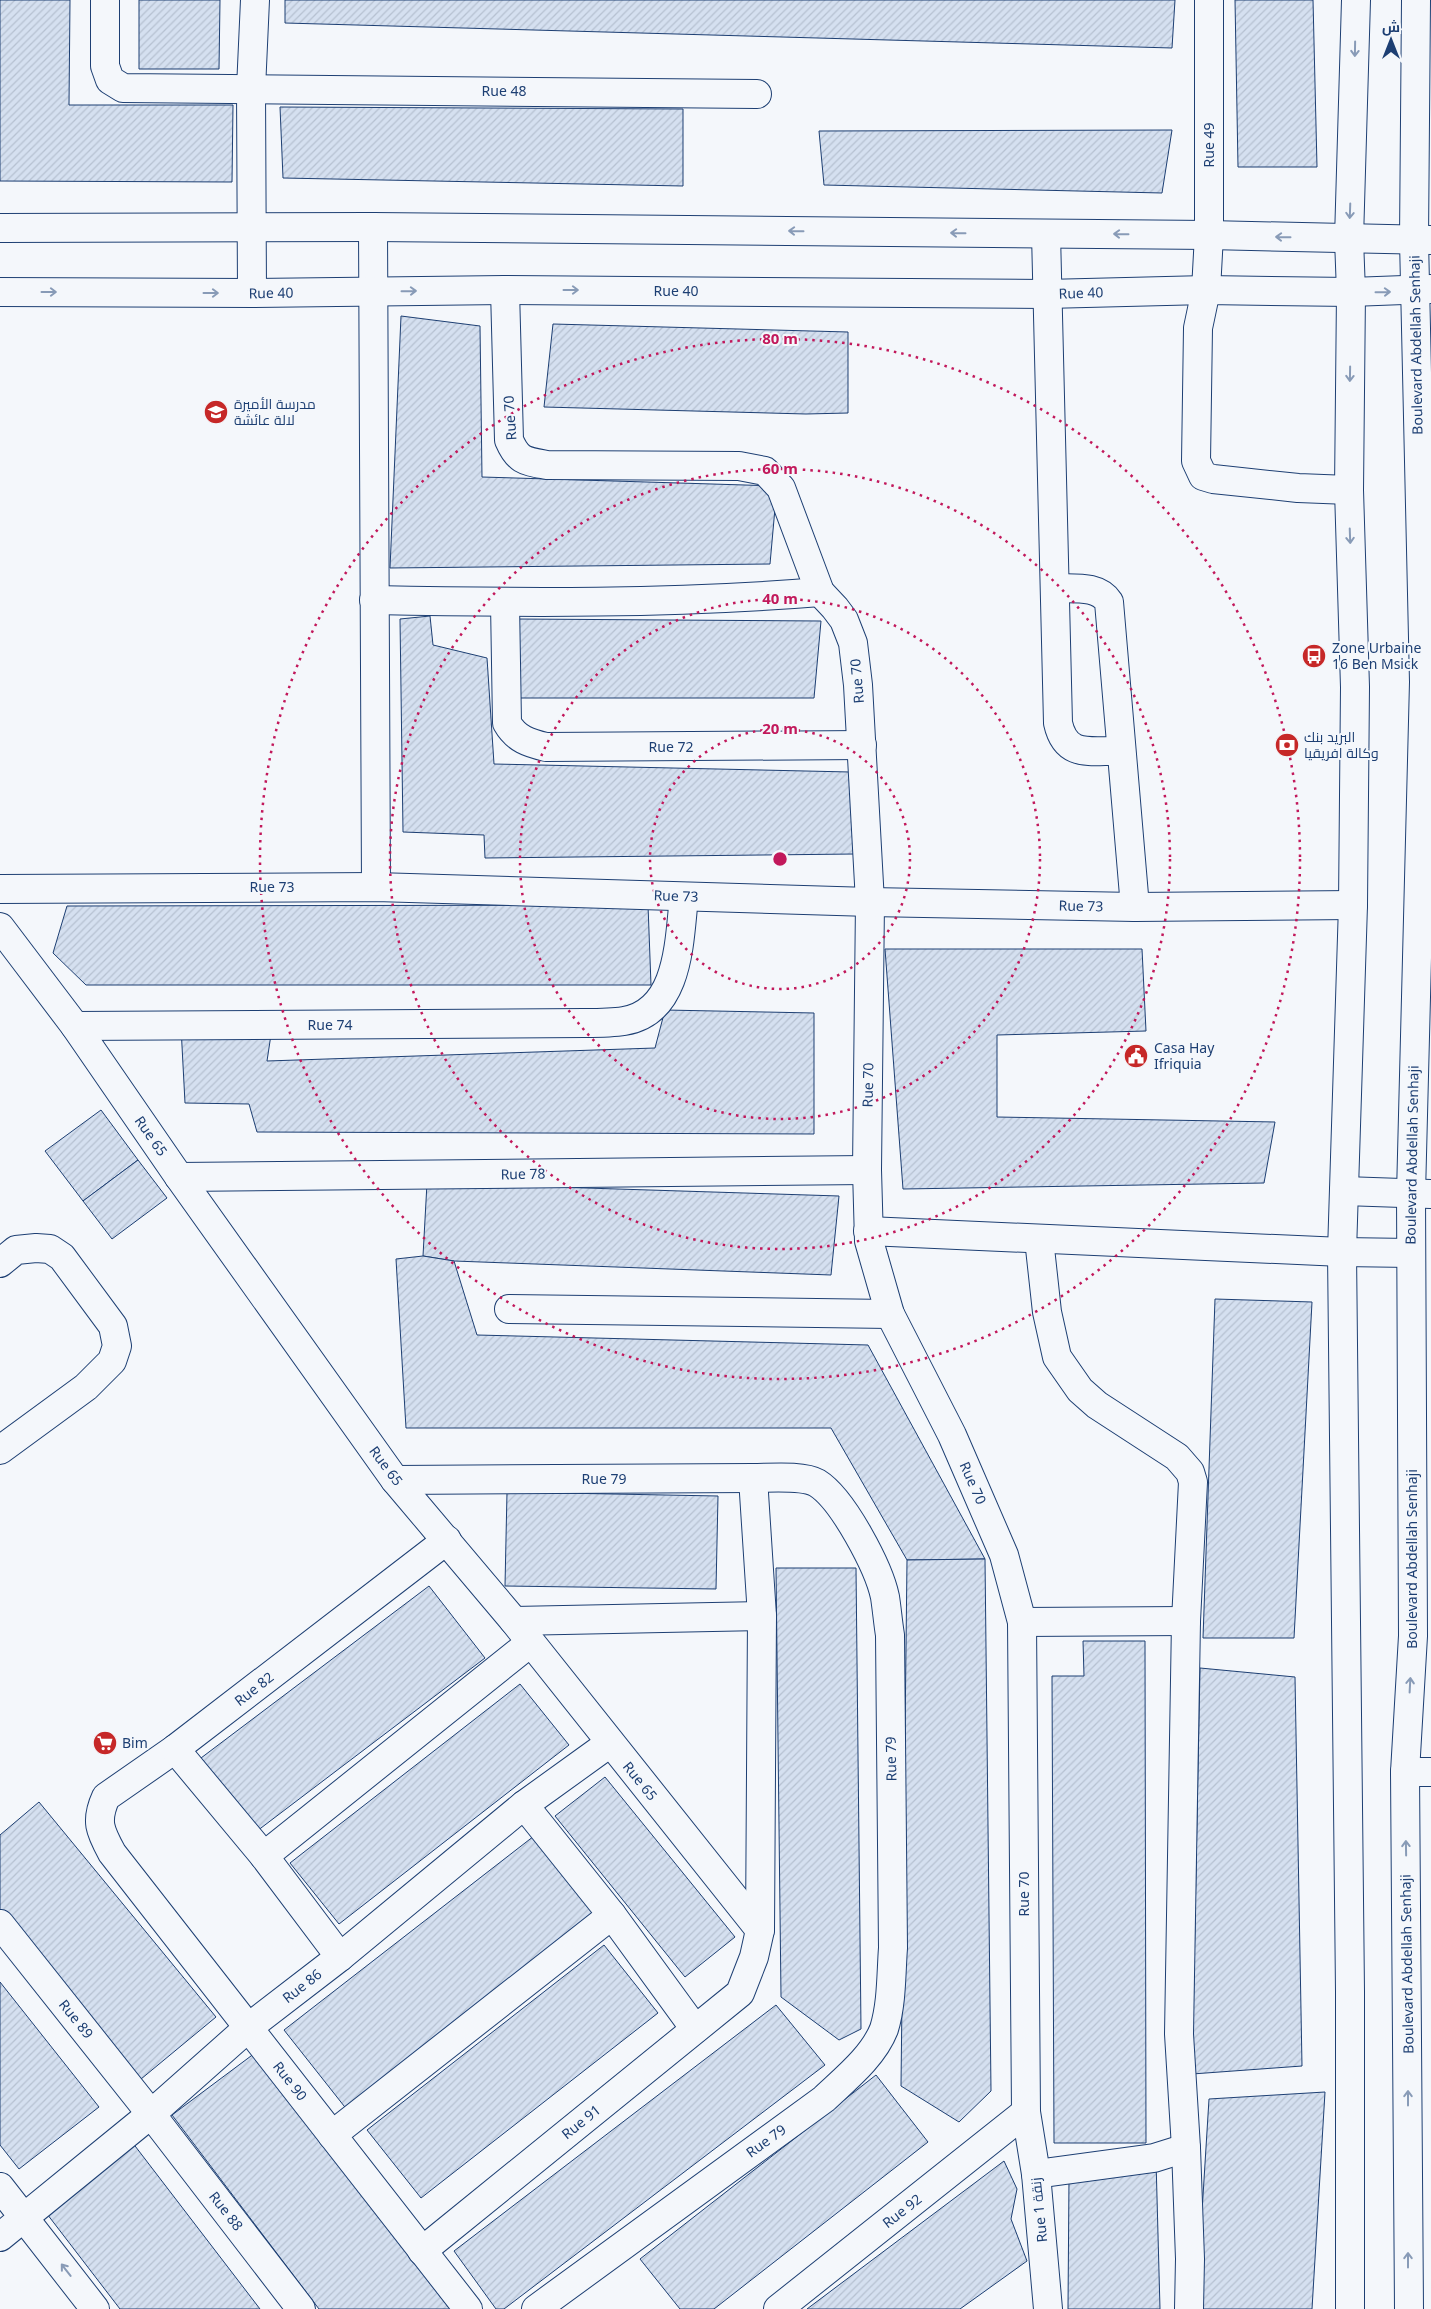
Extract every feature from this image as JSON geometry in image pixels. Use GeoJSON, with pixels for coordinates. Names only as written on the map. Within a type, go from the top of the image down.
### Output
{"type":"FeatureCollection","features":[{"type":"Feature","properties":{"kind":"street","name":"Rue 48"},"geometry":{"type":"LineString","coordinates":[[105,0],[104,66],[110,80],[123,88],[140,90],[757,94]]}},
{"type":"Feature","properties":{"kind":"street"},"geometry":{"type":"LineString","coordinates":[[252,293],[254,228],[251,90],[255,0]]}},
{"type":"Feature","properties":{"kind":"street","name":"Rue 49"},"geometry":{"type":"LineString","coordinates":[[1209,0],[1209,235],[1206,290],[1198,328],[1196,461],[1203,476],[1213,479],[1298,488],[1349,490]]}},
{"type":"Feature","properties":{"kind":"street"},"geometry":{"type":"LineString","coordinates":[[1350,2309],[1350,1990],[1342,1252],[1353,904],[1355,687],[1349,490],[1351,292],[1349,239],[1356,0]]}},
{"type":"Feature","properties":{"kind":"street","name":"Boulevard Abdellah Senhaji"},"geometry":{"type":"LineString","coordinates":[[1409,2309],[1419,2019],[1418,1772],[1422,1636],[1421,1308],[1411,1253],[1421,1194],[1424,682],[1423,290],[1416,0]]}},
{"type":"Feature","properties":{"kind":"street"},"geometry":{"type":"LineString","coordinates":[[0,228],[373,227],[1209,235],[1422,240]]}},
{"type":"Feature","properties":{"kind":"street"},"geometry":{"type":"LineString","coordinates":[[373,227],[376,886]]}},
{"type":"Feature","properties":{"kind":"street"},"geometry":{"type":"LineString","coordinates":[[1046,234],[1058,723],[1066,744],[1075,750],[1121,751]]}},
{"type":"Feature","properties":{"kind":"street","name":"Rue 40"},"geometry":{"type":"LineString","coordinates":[[0,292],[252,293],[505,290],[1046,294],[1206,290],[1351,292],[1423,290]]}},
{"type":"Feature","properties":{"kind":"street","name":"Rue 70"},"geometry":{"type":"LineString","coordinates":[[505,290],[509,440],[515,453],[525,461],[547,465],[739,466],[765,471],[781,488],[820,592],[844,620],[853,643],[862,745],[870,902],[868,1231],[872,1255],[890,1314],[952,1435],[981,1500],[1004,1555],[1022,1622],[1026,2112]]}},
{"type":"Feature","properties":{"kind":"street"},"geometry":{"type":"LineString","coordinates":[[1056,588],[1097,591],[1104,595],[1109,602],[1135,907]]}},
{"type":"Feature","properties":{"kind":"street"},"geometry":{"type":"LineString","coordinates":[[374,600],[505,603],[763,597],[820,592]]}},
{"type":"Feature","properties":{"kind":"street","name":"Rue 72"},"geometry":{"type":"LineString","coordinates":[[505,603],[505,705],[507,723],[512,732],[525,741],[546,747],[862,745]]}},
{"type":"Feature","properties":{"kind":"street","name":"Rue 73"},"geometry":{"type":"LineString","coordinates":[[0,889],[376,886],[684,897],[1135,907],[1353,904]]}},
{"type":"Feature","properties":{"kind":"street","name":"Rue 74"},"geometry":{"type":"LineString","coordinates":[[75,1026],[585,1023],[625,1021],[648,1011],[658,1002],[669,984],[676,961],[684,897]]}},
{"type":"Feature","properties":{"kind":"street","name":"Rue 65"},"geometry":{"type":"LineString","coordinates":[[0,927],[75,1026],[179,1177],[395,1480],[514,1621],[760,1930]]}},
{"type":"Feature","properties":{"kind":"street","name":"Rue 78"},"geometry":{"type":"LineString","coordinates":[[179,1177],[867,1170]]}},
{"type":"Feature","properties":{"kind":"street"},"geometry":{"type":"LineString","coordinates":[[1344,1191],[1421,1194]]}},
{"type":"Feature","properties":{"kind":"street"},"geometry":{"type":"LineString","coordinates":[[868,1231],[1342,1252],[1411,1253]]}},
{"type":"Feature","properties":{"kind":"street"},"geometry":{"type":"LineString","coordinates":[[1039,1239],[1047,1312],[1057,1357],[1080,1390],[1091,1400],[1177,1456],[1190,1472],[1193,1482],[1186,1621],[1178,2034],[1186,2148],[1190,2259],[1189,2309]]}},
{"type":"Feature","properties":{"kind":"street"},"geometry":{"type":"LineString","coordinates":[[0,1263],[16,1250],[36,1248],[50,1249],[62,1257],[113,1326],[117,1346],[112,1361],[86,1387],[0,1450]]}},
{"type":"Feature","properties":{"kind":"street"},"geometry":{"type":"LineString","coordinates":[[509,1309],[890,1314]]}},
{"type":"Feature","properties":{"kind":"street"},"geometry":{"type":"LineString","coordinates":[[752,1478],[762,1616],[760,1930]]}},
{"type":"Feature","properties":{"kind":"street","name":"Rue 79"},"geometry":{"type":"LineString","coordinates":[[395,1480],[752,1478],[796,1479],[816,1482],[828,1492],[847,1516],[866,1549],[885,1596],[890,1635],[893,1948],[890,1996],[884,2029],[874,2047],[857,2068],[824,2099],[536,2309]]}},
{"type":"Feature","properties":{"kind":"street","name":"Rue 82"},"geometry":{"type":"LineString","coordinates":[[112,1853],[101,1833],[99,1821],[106,1797],[175,1749],[447,1540]]}},
{"type":"Feature","properties":{"kind":"street"},"geometry":{"type":"LineString","coordinates":[[514,1621],[762,1616]]}},
{"type":"Feature","properties":{"kind":"street"},"geometry":{"type":"LineString","coordinates":[[1022,1622],[1186,1621]]}},
{"type":"Feature","properties":{"kind":"street"},"geometry":{"type":"LineString","coordinates":[[264,1856],[530,1643]]}},
{"type":"Feature","properties":{"kind":"street","name":"Rue 86"},"geometry":{"type":"LineString","coordinates":[[0,2236],[151,2114],[249,2027],[340,1957],[524,1805],[610,1743]]}},
{"type":"Feature","properties":{"kind":"street"},"geometry":{"type":"LineString","coordinates":[[175,1749],[264,1856],[340,1957]]}},
{"type":"Feature","properties":{"kind":"street"},"geometry":{"type":"LineString","coordinates":[[524,1805],[612,1915],[695,2029]]}},
{"type":"Feature","properties":{"kind":"street","name":"Rue 90"},"geometry":{"type":"LineString","coordinates":[[112,1853],[468,2309]]}},
{"type":"Feature","properties":{"kind":"street"},"geometry":{"type":"LineString","coordinates":[[332,2135],[612,1915]]}},
{"type":"Feature","properties":{"kind":"street","name":"Rue 89"},"geometry":{"type":"LineString","coordinates":[[0,1924],[151,2114]]}},
{"type":"Feature","properties":{"kind":"street","name":"Rue 91"},"geometry":{"type":"LineString","coordinates":[[422,2251],[740,1993],[754,1957],[760,1930]]}},
{"type":"Feature","properties":{"kind":"street","name":"Rue 1 زنقة"},"geometry":{"type":"LineString","coordinates":[[1026,2112],[1036,2174],[1042,2305]]}},
{"type":"Feature","properties":{"kind":"street","name":"Rue 92"},"geometry":{"type":"LineString","coordinates":[[778,2309],[1026,2112]]}},
{"type":"Feature","properties":{"kind":"street","name":"Rue 88"},"geometry":{"type":"LineString","coordinates":[[151,2114],[301,2309]]}},
{"type":"Feature","properties":{"kind":"street"},"geometry":{"type":"LineString","coordinates":[[1036,2174],[1154,2158],[1186,2148]]}},
{"type":"Feature","properties":{"kind":"street"},"geometry":{"type":"LineString","coordinates":[[0,2188],[96,2309]]}},
{"type":"Feature","properties":{"kind":"building"},"geometry":{"type":"Polygon","coordinates":[[[0,0],[70,0],[69,105],[233,105],[232,182],[0,181],[0,0]]]}},
{"type":"Feature","properties":{"kind":"building"},"geometry":{"type":"Polygon","coordinates":[[[139,0],[220,0],[219,69],[139,69],[139,0]]]}},
{"type":"Feature","properties":{"kind":"building"},"geometry":{"type":"Polygon","coordinates":[[[285,0],[1175,0],[1172,48],[285,23],[285,0]]]}},
{"type":"Feature","properties":{"kind":"building"},"geometry":{"type":"Polygon","coordinates":[[[1235,0],[1313,0],[1317,167],[1238,167],[1235,0]]]}},
{"type":"Feature","properties":{"kind":"building"},"geometry":{"type":"Polygon","coordinates":[[[280,107],[683,109],[683,186],[283,178],[280,107]]]}},
{"type":"Feature","properties":{"kind":"building"},"geometry":{"type":"Polygon","coordinates":[[[1172,130],[1162,193],[824,185],[819,131],[1172,130]]]}},
{"type":"Feature","properties":{"kind":"building"},"geometry":{"type":"Polygon","coordinates":[[[401,316],[480,326],[482,477],[777,486],[770,564],[390,568],[401,316]]]}},
{"type":"Feature","properties":{"kind":"building"},"geometry":{"type":"Polygon","coordinates":[[[553,324],[848,332],[848,413],[806,414],[544,407],[553,324]]]}},
{"type":"Feature","properties":{"kind":"building"},"geometry":{"type":"Polygon","coordinates":[[[430,616],[433,645],[487,658],[494,764],[850,772],[855,854],[485,858],[484,835],[403,832],[400,619],[430,616]]]}},
{"type":"Feature","properties":{"kind":"building"},"geometry":{"type":"Polygon","coordinates":[[[518,619],[821,621],[814,698],[515,698],[518,619]]]}},
{"type":"Feature","properties":{"kind":"building"},"geometry":{"type":"Polygon","coordinates":[[[648,905],[651,985],[86,985],[53,953],[67,906],[648,905]]]}},
{"type":"Feature","properties":{"kind":"building"},"geometry":{"type":"Polygon","coordinates":[[[885,949],[1142,949],[1146,1031],[997,1035],[997,1117],[1275,1122],[1264,1183],[903,1189],[885,949]]]}},
{"type":"Feature","properties":{"kind":"building"},"geometry":{"type":"Polygon","coordinates":[[[665,1010],[814,1013],[814,1134],[257,1132],[249,1104],[185,1103],[181,1027],[272,1028],[267,1061],[655,1048],[665,1010]]]}},
{"type":"Feature","properties":{"kind":"building"},"geometry":{"type":"Polygon","coordinates":[[[101,1110],[138,1160],[83,1201],[45,1151],[101,1110]]]}},
{"type":"Feature","properties":{"kind":"building"},"geometry":{"type":"Polygon","coordinates":[[[138,1160],[167,1198],[112,1239],[83,1201],[138,1160]]]}},
{"type":"Feature","properties":{"kind":"building"},"geometry":{"type":"Polygon","coordinates":[[[427,1183],[839,1196],[831,1275],[454,1261],[423,1256],[427,1183]]]}},
{"type":"Feature","properties":{"kind":"building"},"geometry":{"type":"Polygon","coordinates":[[[423,1256],[454,1261],[477,1335],[868,1345],[985,1559],[907,1560],[831,1428],[406,1428],[396,1259],[423,1256]]]}},
{"type":"Feature","properties":{"kind":"building"},"geometry":{"type":"Polygon","coordinates":[[[1215,1299],[1312,1302],[1294,1638],[1203,1638],[1215,1299]]]}},
{"type":"Feature","properties":{"kind":"building"},"geometry":{"type":"Polygon","coordinates":[[[507,1492],[718,1496],[716,1589],[505,1586],[507,1492]]]}},
{"type":"Feature","properties":{"kind":"building"},"geometry":{"type":"Polygon","coordinates":[[[985,1559],[991,2091],[959,2122],[901,2086],[907,1560],[985,1559]]]}},
{"type":"Feature","properties":{"kind":"building"},"geometry":{"type":"Polygon","coordinates":[[[776,1568],[856,1568],[861,2029],[839,2040],[781,1997],[776,1568]]]}},
{"type":"Feature","properties":{"kind":"building"},"geometry":{"type":"Polygon","coordinates":[[[429,1586],[485,1658],[257,1831],[201,1758],[429,1586]]]}},
{"type":"Feature","properties":{"kind":"building"},"geometry":{"type":"Polygon","coordinates":[[[1083,1641],[1145,1641],[1146,2143],[1054,2143],[1052,1676],[1084,1676],[1083,1641]]]}},
{"type":"Feature","properties":{"kind":"building"},"geometry":{"type":"Polygon","coordinates":[[[1200,1668],[1295,1677],[1302,2066],[1192,2074],[1200,1668]]]}},
{"type":"Feature","properties":{"kind":"building"},"geometry":{"type":"Polygon","coordinates":[[[520,1684],[569,1745],[339,1924],[290,1863],[520,1684]]]}},
{"type":"Feature","properties":{"kind":"building"},"geometry":{"type":"Polygon","coordinates":[[[605,1777],[735,1937],[685,1977],[555,1816],[605,1777]]]}},
{"type":"Feature","properties":{"kind":"building"},"geometry":{"type":"Polygon","coordinates":[[[39,1802],[216,2017],[135,2084],[0,1921],[0,1835],[39,1802]]]}},
{"type":"Feature","properties":{"kind":"building"},"geometry":{"type":"Polygon","coordinates":[[[534,1836],[597,1916],[348,2111],[284,2030],[534,1836]]]}},
{"type":"Feature","properties":{"kind":"building"},"geometry":{"type":"Polygon","coordinates":[[[604,1945],[658,2013],[421,2198],[367,2130],[604,1945]]]}},
{"type":"Feature","properties":{"kind":"building"},"geometry":{"type":"Polygon","coordinates":[[[0,1982],[99,2107],[19,2169],[0,2145],[0,1982]]]}},
{"type":"Feature","properties":{"kind":"building"},"geometry":{"type":"Polygon","coordinates":[[[776,2005],[825,2065],[504,2309],[496,2309],[454,2251],[776,2005]]]}},
{"type":"Feature","properties":{"kind":"building"},"geometry":{"type":"Polygon","coordinates":[[[255,2053],[450,2309],[319,2309],[172,2115],[255,2053]]]}},
{"type":"Feature","properties":{"kind":"building"},"geometry":{"type":"Polygon","coordinates":[[[876,2075],[928,2142],[714,2309],[680,2309],[640,2259],[876,2075]]]}},
{"type":"Feature","properties":{"kind":"building"},"geometry":{"type":"Polygon","coordinates":[[[1325,2092],[1312,2309],[1196,2309],[1209,2099],[1325,2092]]]}},
{"type":"Feature","properties":{"kind":"building"},"geometry":{"type":"Polygon","coordinates":[[[132,2142],[260,2309],[120,2309],[44,2210],[132,2142]]]}},
{"type":"Feature","properties":{"kind":"building"},"geometry":{"type":"Polygon","coordinates":[[[1156,2160],[1160,2309],[1068,2309],[1069,2177],[1156,2160]]]}},
{"type":"Feature","properties":{"kind":"building"},"geometry":{"type":"Polygon","coordinates":[[[1004,2161],[1017,2189],[1011,2219],[1027,2261],[960,2309],[807,2309],[1004,2161]]]}},
{"type":"Feature","properties":{"kind":"place","name":"مدرسة الأميرة لالة عائشة"},"geometry":{"type":"Point","coordinates":[216,412]}},
{"type":"Feature","properties":{"kind":"place","name":"Zone Urbaine 16 Ben Msick"},"geometry":{"type":"Point","coordinates":[1314,656]}},
{"type":"Feature","properties":{"kind":"place","name":"البريد بنك وكالة افريقيا"},"geometry":{"type":"Point","coordinates":[1287,745]}},
{"type":"Feature","properties":{"kind":"place","name":"Casa Hay Ifriquia"},"geometry":{"type":"Point","coordinates":[1136,1056]}},
{"type":"Feature","properties":{"kind":"place","name":"Bim"},"geometry":{"type":"Point","coordinates":[105,1743]}}]}
